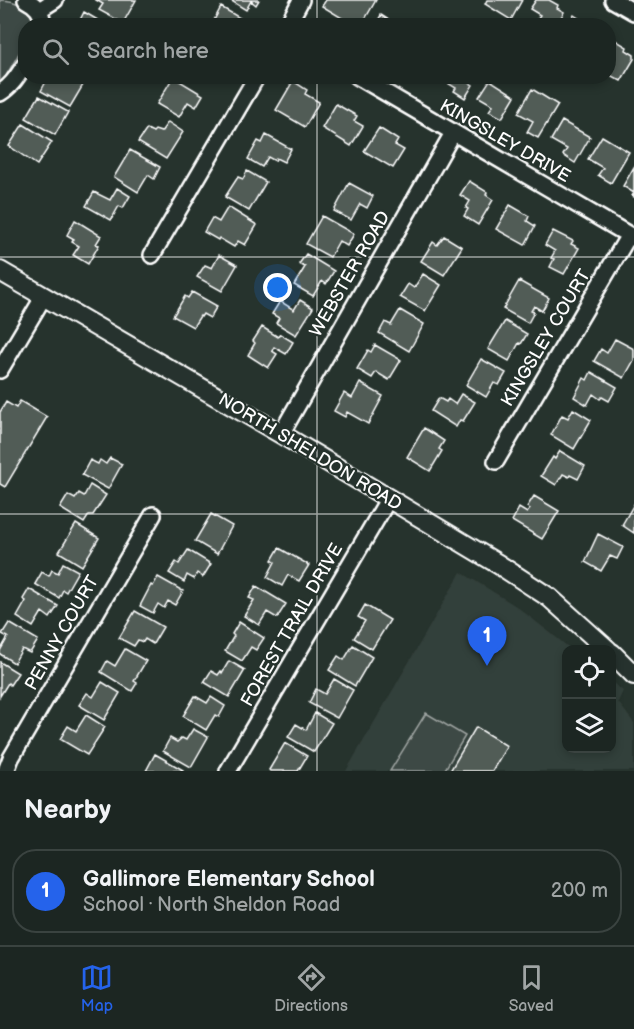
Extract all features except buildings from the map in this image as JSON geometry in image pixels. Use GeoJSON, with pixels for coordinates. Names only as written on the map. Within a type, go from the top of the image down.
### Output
{"type":"FeatureCollection","features":[{"type":"Feature","properties":{"kind":"main road","name":"NORTH SHELDON ROAD"},"geometry":{"type":"LineString","coordinates":[[0,271],[281,434],[498,564],[550,598],[602,645]]}},
{"type":"Feature","properties":{"kind":"main road"},"geometry":{"type":"LineString","coordinates":[[616,657],[634,675]]}},
{"type":"Feature","properties":{"kind":"street"},"geometry":{"type":"LineString","coordinates":[[26,0],[32,4],[41,18],[55,0]]}},
{"type":"Feature","properties":{"kind":"street"},"geometry":{"type":"LineString","coordinates":[[291,18],[301,0]]}},
{"type":"Feature","properties":{"kind":"street"},"geometry":{"type":"LineString","coordinates":[[613,0],[634,12]]}},
{"type":"Feature","properties":{"kind":"street"},"geometry":{"type":"LineString","coordinates":[[0,93],[7,89],[18,76]]}},
{"type":"Feature","properties":{"kind":"street"},"geometry":{"type":"LineString","coordinates":[[152,255],[252,84]]}},
{"type":"Feature","properties":{"kind":"street","name":"KINGSLEY DRIVE"},"geometry":{"type":"LineString","coordinates":[[370,84],[632,237]]}},
{"type":"Feature","properties":{"kind":"street","name":"WEBSTER ROAD"},"geometry":{"type":"LineString","coordinates":[[281,434],[453,133]]}},
{"type":"Feature","properties":{"kind":"street","name":"KINGSLEY COURT"},"geometry":{"type":"LineString","coordinates":[[496,461],[632,237]]}},
{"type":"Feature","properties":{"kind":"street"},"geometry":{"type":"LineString","coordinates":[[0,370],[44,296]]}},
{"type":"Feature","properties":{"kind":"street","name":"FOREST TRAIL DRIVE"},"geometry":{"type":"LineString","coordinates":[[228,771],[389,498]]}},
{"type":"Feature","properties":{"kind":"street","name":"PENNY COURT"},"geometry":{"type":"LineString","coordinates":[[6,771],[11,758],[153,515]]}},
{"type":"Feature","properties":{"kind":"shaded area"},"geometry":{"type":"Polygon","coordinates":[[[0,0],[17,3],[27,10],[32,18],[18,18],[18,55],[0,83],[0,0]]]}},
{"type":"Feature","properties":{"kind":"shaded area"},"geometry":{"type":"Polygon","coordinates":[[[461,572],[516,606],[566,645],[562,645],[562,753],[616,753],[616,685],[623,691],[618,702],[634,723],[634,771],[346,771],[461,572]]]}},
{"type":"Feature","properties":{"kind":"shaded area"},"geometry":{"type":"Polygon","coordinates":[[[426,713],[465,736],[444,771],[390,771],[426,713]]]}},
{"type":"Feature","properties":{"kind":"place","name":"Gallimore Elementary School"},"geometry":{"type":"Point","coordinates":[487,666]}}]}
